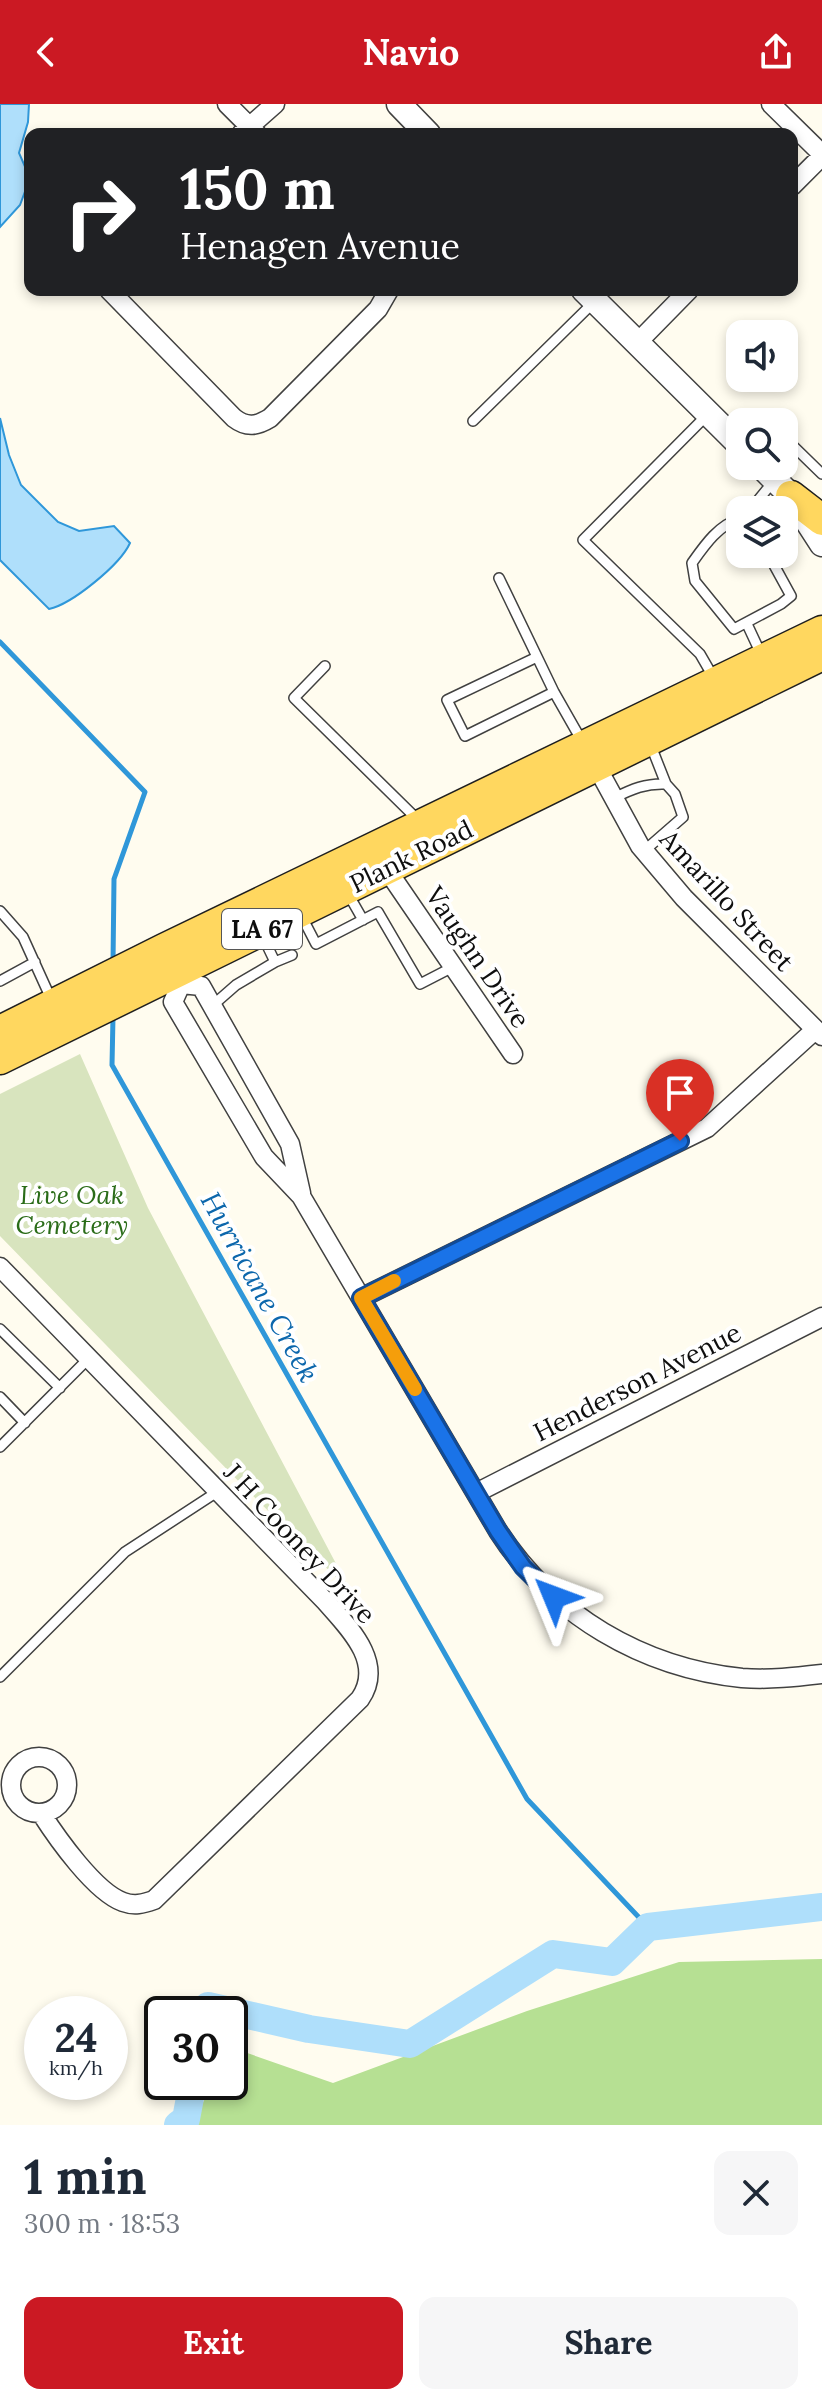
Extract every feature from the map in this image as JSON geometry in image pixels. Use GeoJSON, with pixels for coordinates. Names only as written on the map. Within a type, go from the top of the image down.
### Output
{"type":"FeatureCollection","features":[{"type":"Feature","properties":{"kind":"main road"},"geometry":{"type":"LineString","coordinates":[[776,481],[822,520]]}},
{"type":"Feature","properties":{"kind":"main road","name":"Plank Road"},"geometry":{"type":"LineString","coordinates":[[173,969],[380,858],[590,756],[717,683],[822,631]]}},
{"type":"Feature","properties":{"kind":"main road","name":"Plank Road"},"geometry":{"type":"LineString","coordinates":[[0,1031],[131,980],[173,969],[260,930],[345,888],[423,825],[590,756],[649,740],[822,655]]}},
{"type":"Feature","properties":{"kind":"main road","name":"Plank Road"},"geometry":{"type":"LineString","coordinates":[[0,1059],[70,1006]]}},
{"type":"Feature","properties":{"kind":"street"},"geometry":{"type":"LineString","coordinates":[[227,104],[246,128]]}},
{"type":"Feature","properties":{"kind":"street"},"geometry":{"type":"LineString","coordinates":[[253,128],[275,104]]}},
{"type":"Feature","properties":{"kind":"street"},"geometry":{"type":"LineString","coordinates":[[399,104],[422,128]]}},
{"type":"Feature","properties":{"kind":"street"},"geometry":{"type":"LineString","coordinates":[[771,104],[795,128]]}},
{"type":"Feature","properties":{"kind":"street"},"geometry":{"type":"LineString","coordinates":[[798,131],[822,155],[798,180]]}},
{"type":"Feature","properties":{"kind":"street"},"geometry":{"type":"LineString","coordinates":[[115,296],[234,418],[250,426],[270,418],[378,309],[386,296]]}},
{"type":"Feature","properties":{"kind":"street"},"geometry":{"type":"LineString","coordinates":[[590,296],[726,431]]}},
{"type":"Feature","properties":{"kind":"street"},"geometry":{"type":"LineString","coordinates":[[637,343],[683,296]]}},
{"type":"Feature","properties":{"kind":"street"},"geometry":{"type":"LineString","coordinates":[[776,481],[822,544]]}},
{"type":"Feature","properties":{"kind":"street","name":"Amarillo Street"},"geometry":{"type":"LineString","coordinates":[[590,756],[644,851],[684,898],[819,1033]]}},
{"type":"Feature","properties":{"kind":"street","name":"Vaughn Drive"},"geometry":{"type":"LineString","coordinates":[[380,858],[513,1054]]}},
{"type":"Feature","properties":{"kind":"street"},"geometry":{"type":"LineString","coordinates":[[173,969],[201,986],[290,1144],[301,1196]]}},
{"type":"Feature","properties":{"kind":"street"},"geometry":{"type":"LineString","coordinates":[[173,969],[173,1002],[264,1157],[301,1196],[511,1551],[534,1579],[581,1617],[624,1644],[662,1661],[707,1673],[757,1679],[822,1674]]}},
{"type":"Feature","properties":{"kind":"street"},"geometry":{"type":"LineString","coordinates":[[361,1298],[707,1128],[819,1033]]}},
{"type":"Feature","properties":{"kind":"street","name":"J H Cooney Drive"},"geometry":{"type":"LineString","coordinates":[[0,1267],[342,1621],[368,1662],[369,1677],[364,1693],[165,1891],[144,1904],[124,1903],[102,1888],[59,1842],[41,1813]]}},
{"type":"Feature","properties":{"kind":"street","name":"J H Cooney Drive"},"geometry":{"type":"LineString","coordinates":[[0,1278],[20,1289]]}},
{"type":"Feature","properties":{"kind":"street","name":"Henderson Avenue"},"geometry":{"type":"LineString","coordinates":[[476,1493],[822,1317]]}},
{"type":"Feature","properties":{"kind":"lane"},"geometry":{"type":"LineString","coordinates":[[473,421],[590,296]]}},
{"type":"Feature","properties":{"kind":"lane"},"geometry":{"type":"LineString","coordinates":[[708,413],[583,540],[700,654],[717,683]]}},
{"type":"Feature","properties":{"kind":"lane"},"geometry":{"type":"LineString","coordinates":[[798,451],[822,474]]}},
{"type":"Feature","properties":{"kind":"lane"},"geometry":{"type":"LineString","coordinates":[[763,496],[776,481]]}},
{"type":"Feature","properties":{"kind":"lane"},"geometry":{"type":"LineString","coordinates":[[726,525],[705,544],[692,563],[695,581],[734,629],[791,596],[776,568]]}},
{"type":"Feature","properties":{"kind":"lane"},"geometry":{"type":"LineString","coordinates":[[499,578],[554,692],[590,756]]}},
{"type":"Feature","properties":{"kind":"lane"},"geometry":{"type":"LineString","coordinates":[[747,624],[763,660]]}},
{"type":"Feature","properties":{"kind":"lane"},"geometry":{"type":"LineString","coordinates":[[537,657],[447,700],[465,736],[554,692]]}},
{"type":"Feature","properties":{"kind":"lane"},"geometry":{"type":"LineString","coordinates":[[325,666],[294,698],[423,825]]}},
{"type":"Feature","properties":{"kind":"lane"},"geometry":{"type":"LineString","coordinates":[[644,851],[680,823],[683,817],[649,740]]}},
{"type":"Feature","properties":{"kind":"lane"},"geometry":{"type":"LineString","coordinates":[[614,798],[643,784],[666,784]]}},
{"type":"Feature","properties":{"kind":"lane"},"geometry":{"type":"LineString","coordinates":[[345,888],[363,920]]}},
{"type":"Feature","properties":{"kind":"lane"},"geometry":{"type":"LineString","coordinates":[[0,911],[23,937],[35,962],[70,1006]]}},
{"type":"Feature","properties":{"kind":"lane"},"geometry":{"type":"LineString","coordinates":[[299,911],[316,944],[378,912],[420,984],[453,967]]}},
{"type":"Feature","properties":{"kind":"lane"},"geometry":{"type":"LineString","coordinates":[[260,930],[275,962]]}},
{"type":"Feature","properties":{"kind":"lane"},"geometry":{"type":"LineString","coordinates":[[212,1006],[236,985],[292,955]]}},
{"type":"Feature","properties":{"kind":"lane"},"geometry":{"type":"LineString","coordinates":[[0,981],[35,962]]}},
{"type":"Feature","properties":{"kind":"lane"},"geometry":{"type":"LineString","coordinates":[[0,1329],[60,1388]]}},
{"type":"Feature","properties":{"kind":"lane"},"geometry":{"type":"LineString","coordinates":[[0,1447],[88,1359]]}},
{"type":"Feature","properties":{"kind":"lane"},"geometry":{"type":"LineString","coordinates":[[0,1397],[25,1423]]}},
{"type":"Feature","properties":{"kind":"lane"},"geometry":{"type":"LineString","coordinates":[[0,1677],[125,1552],[217,1492]]}},
{"type":"Feature","properties":{"kind":"green space","name":"Live Oak Cemetery"},"geometry":{"type":"Polygon","coordinates":[[[80,1054],[148,1208],[351,1592],[249,1492],[0,1236],[0,1094],[80,1054]]]}},
{"type":"Feature","properties":{"kind":"green space"},"geometry":{"type":"Polygon","coordinates":[[[822,1959],[822,2125],[192,2125],[204,2100],[248,2100],[248,2053],[333,2083],[527,2011],[679,1962],[822,1959]]]}},
{"type":"Feature","properties":{"kind":"water"},"geometry":{"type":"Polygon","coordinates":[[[0,104],[29,104],[28,122],[19,153],[24,164],[24,194],[20,205],[0,227],[0,104]]]}},
{"type":"Feature","properties":{"kind":"water"},"geometry":{"type":"Polygon","coordinates":[[[0,418],[9,455],[21,485],[58,522],[79,531],[114,526],[130,543],[116,562],[94,582],[70,600],[49,609],[0,560],[0,418]]]}},
{"type":"Feature","properties":{"kind":"waterway","name":"Hurricane Creek"},"geometry":{"type":"LineString","coordinates":[[0,642],[145,792],[114,879],[113,963]]}},
{"type":"Feature","properties":{"kind":"waterway","name":"Hurricane Creek"},"geometry":{"type":"LineString","coordinates":[[113,1017],[112,1065],[527,1799],[648,1927]]}},
{"type":"Feature","properties":{"kind":"waterway"},"geometry":{"type":"LineString","coordinates":[[248,2015],[309,2029],[410,2044],[553,1954],[612,1962],[648,1927],[822,1907]]}},
{"type":"Feature","properties":{"kind":"waterway"},"geometry":{"type":"LineString","coordinates":[[178,2125],[186,2119],[190,2100]]}},
{"type":"Feature","properties":{"kind":"slow traffic"},"geometry":{"type":"LineString","coordinates":[[394,1281],[361,1298],[415,1389]]}},
{"type":"Feature","properties":{"kind":"route"},"geometry":{"type":"LineString","coordinates":[[554,1597],[523,1567],[498,1531],[361,1298],[680,1141]]}}]}
